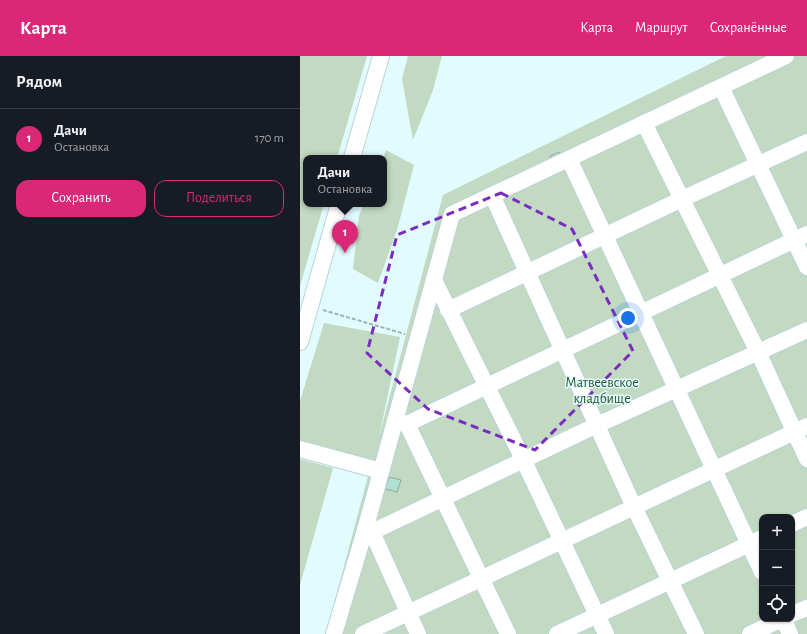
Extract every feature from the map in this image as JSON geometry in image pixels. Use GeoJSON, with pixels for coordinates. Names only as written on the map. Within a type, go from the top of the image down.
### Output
{"type":"FeatureCollection","features":[{"type":"Feature","properties":{"kind":"street"},"geometry":{"type":"LineString","coordinates":[[353,155],[381,56]]}},
{"type":"Feature","properties":{"kind":"street"},"geometry":{"type":"LineString","coordinates":[[334,634],[369,531],[381,471],[401,422],[418,337],[452,214],[786,56]]}},
{"type":"Feature","properties":{"kind":"street"},"geometry":{"type":"LineString","coordinates":[[720,87],[758,164],[800,237],[807,267]]}},
{"type":"Feature","properties":{"kind":"street"},"geometry":{"type":"LineString","coordinates":[[644,123],[758,352],[801,429],[807,459]]}},
{"type":"Feature","properties":{"kind":"street"},"geometry":{"type":"LineString","coordinates":[[448,310],[682,199],[807,142]]}},
{"type":"Feature","properties":{"kind":"street"},"geometry":{"type":"LineString","coordinates":[[569,159],[715,469],[756,541],[759,556]]}},
{"type":"Feature","properties":{"kind":"street"},"geometry":{"type":"LineString","coordinates":[[492,195],[634,507],[696,634]]}},
{"type":"Feature","properties":{"kind":"street"},"geometry":{"type":"LineString","coordinates":[[300,342],[338,207]]}},
{"type":"Feature","properties":{"kind":"street"},"geometry":{"type":"LineString","coordinates":[[401,422],[487,386],[800,237]]}},
{"type":"Feature","properties":{"kind":"street"},"geometry":{"type":"LineString","coordinates":[[434,280],[523,459],[606,634]]}},
{"type":"Feature","properties":{"kind":"street"},"geometry":{"type":"LineString","coordinates":[[369,531],[443,498],[523,459],[677,388],[807,330]]}},
{"type":"Feature","properties":{"kind":"street"},"geometry":{"type":"LineString","coordinates":[[401,422],[443,498],[508,634]]}},
{"type":"Feature","properties":{"kind":"street"},"geometry":{"type":"LineString","coordinates":[[363,634],[801,429]]}},
{"type":"Feature","properties":{"kind":"street"},"geometry":{"type":"LineString","coordinates":[[300,448],[381,471]]}},
{"type":"Feature","properties":{"kind":"street"},"geometry":{"type":"LineString","coordinates":[[795,523],[807,517]]}},
{"type":"Feature","properties":{"kind":"street"},"geometry":{"type":"LineString","coordinates":[[369,531],[418,634]]}},
{"type":"Feature","properties":{"kind":"street"},"geometry":{"type":"LineString","coordinates":[[557,634],[756,541]]}},
{"type":"Feature","properties":{"kind":"street"},"geometry":{"type":"LineString","coordinates":[[795,613],[807,608]]}},
{"type":"Feature","properties":{"kind":"street"},"geometry":{"type":"LineString","coordinates":[[750,634],[776,622]]}},
{"type":"Feature","properties":{"kind":"street"},"geometry":{"type":"LineString","coordinates":[[784,622],[790,634]]}},
{"type":"Feature","properties":{"kind":"path"},"geometry":{"type":"LineString","coordinates":[[310,306],[418,337]]}},
{"type":"Feature","properties":{"kind":"highlighted area"},"geometry":{"type":"Polygon","coordinates":[[[501,193],[572,229],[633,351],[535,450],[428,409],[367,353],[397,235],[501,193]]]}},
{"type":"Feature","properties":{"kind":"green space"},"geometry":{"type":"Polygon","coordinates":[[[300,56],[367,56],[338,155],[303,155],[303,207],[323,207],[300,286],[300,56]]]}},
{"type":"Feature","properties":{"kind":"green space"},"geometry":{"type":"Polygon","coordinates":[[[408,56],[442,56],[433,90],[413,140],[402,79],[408,56]]]}},
{"type":"Feature","properties":{"kind":"green space","name":"Матвеевское кладбище"},"geometry":{"type":"Polygon","coordinates":[[[726,56],[807,56],[807,634],[326,634],[372,461],[300,441],[300,401],[324,323],[400,337],[379,437],[443,195],[726,56]]]}},
{"type":"Feature","properties":{"kind":"green space"},"geometry":{"type":"Polygon","coordinates":[[[386,150],[414,165],[397,230],[378,283],[353,269],[359,216],[363,207],[387,207],[387,155],[384,155],[386,150]]]}},
{"type":"Feature","properties":{"kind":"green space"},"geometry":{"type":"Polygon","coordinates":[[[300,459],[333,468],[300,585],[300,459]]]}},
{"type":"Feature","properties":{"kind":"building"},"geometry":{"type":"Polygon","coordinates":[[[559,152],[562,158],[553,162],[550,156],[559,152]]]}},
{"type":"Feature","properties":{"kind":"building"},"geometry":{"type":"Polygon","coordinates":[[[389,477],[401,480],[397,492],[385,489],[389,477]]]}},
{"type":"Feature","properties":{"kind":"place","name":"Дачи"},"geometry":{"type":"Point","coordinates":[345,253]}}]}
